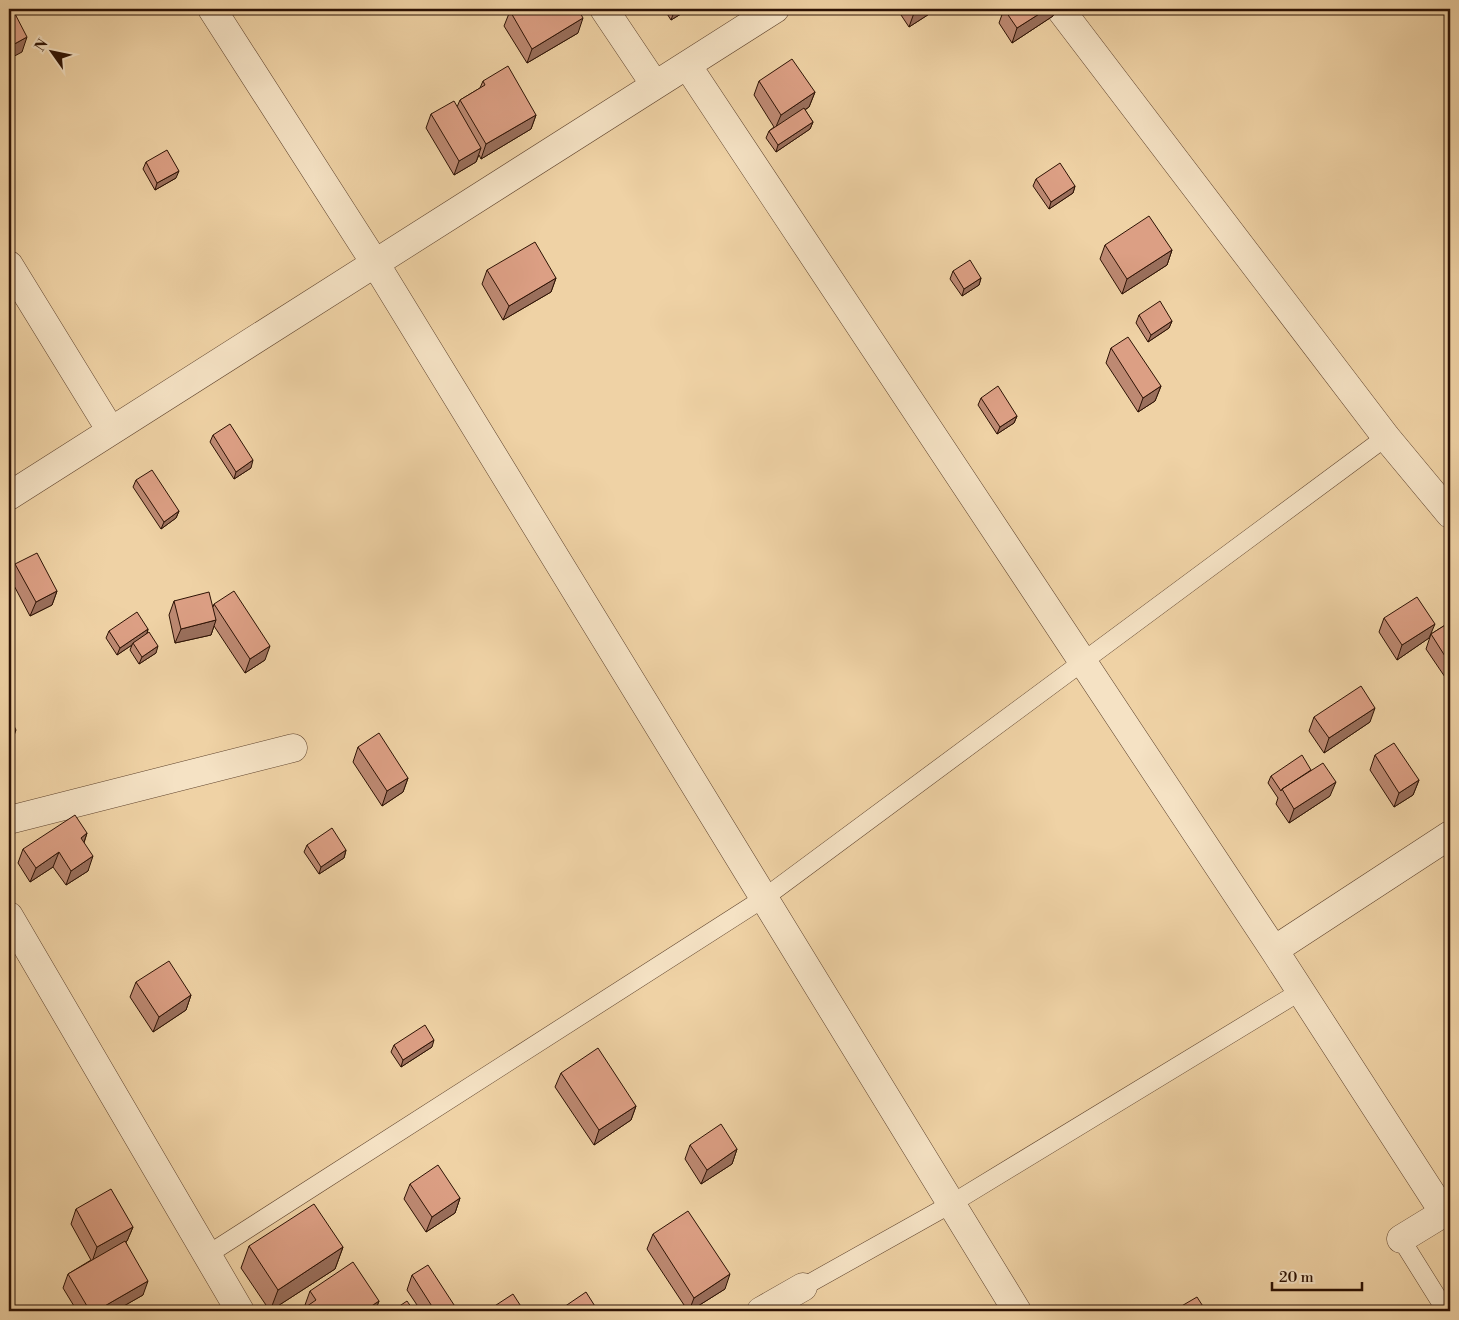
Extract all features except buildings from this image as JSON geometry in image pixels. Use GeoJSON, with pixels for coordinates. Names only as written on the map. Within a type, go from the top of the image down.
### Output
{"type":"FeatureCollection","features":[{"type":"Feature","properties":{"kind":"street"},"geometry":{"type":"LineString","coordinates":[[212,9],[375,263],[1017,1311]]}},
{"type":"Feature","properties":{"kind":"street"},"geometry":{"type":"LineString","coordinates":[[604,9],[655,85]]}},
{"type":"Feature","properties":{"kind":"street"},"geometry":{"type":"LineString","coordinates":[[9,496],[775,9]]}},
{"type":"Feature","properties":{"kind":"street"},"geometry":{"type":"LineString","coordinates":[[1060,9],[1386,437],[1450,514]]}},
{"type":"Feature","properties":{"kind":"street"},"geometry":{"type":"LineString","coordinates":[[687,65],[1447,1211],[1401,1239]]}},
{"type":"Feature","properties":{"kind":"street"},"geometry":{"type":"LineString","coordinates":[[9,266],[111,431]]}},
{"type":"Feature","properties":{"kind":"street"},"geometry":{"type":"LineString","coordinates":[[9,820],[293,748]]}},
{"type":"Feature","properties":{"kind":"street"},"geometry":{"type":"LineString","coordinates":[[1274,950],[1450,835]]}},
{"type":"Feature","properties":{"kind":"street"},"geometry":{"type":"LineString","coordinates":[[9,916],[240,1311]]}},
{"type":"Feature","properties":{"kind":"street"},"geometry":{"type":"LineString","coordinates":[[761,1311],[803,1287]]}},
{"type":"Feature","properties":{"kind":"lane"},"geometry":{"type":"LineString","coordinates":[[207,1255],[764,898],[1386,437]]}},
{"type":"Feature","properties":{"kind":"lane"},"geometry":{"type":"LineString","coordinates":[[803,1287],[951,1204],[1300,991]]}},
{"type":"Feature","properties":{"kind":"lane"},"geometry":{"type":"LineString","coordinates":[[1401,1239],[1446,1311]]}}]}
